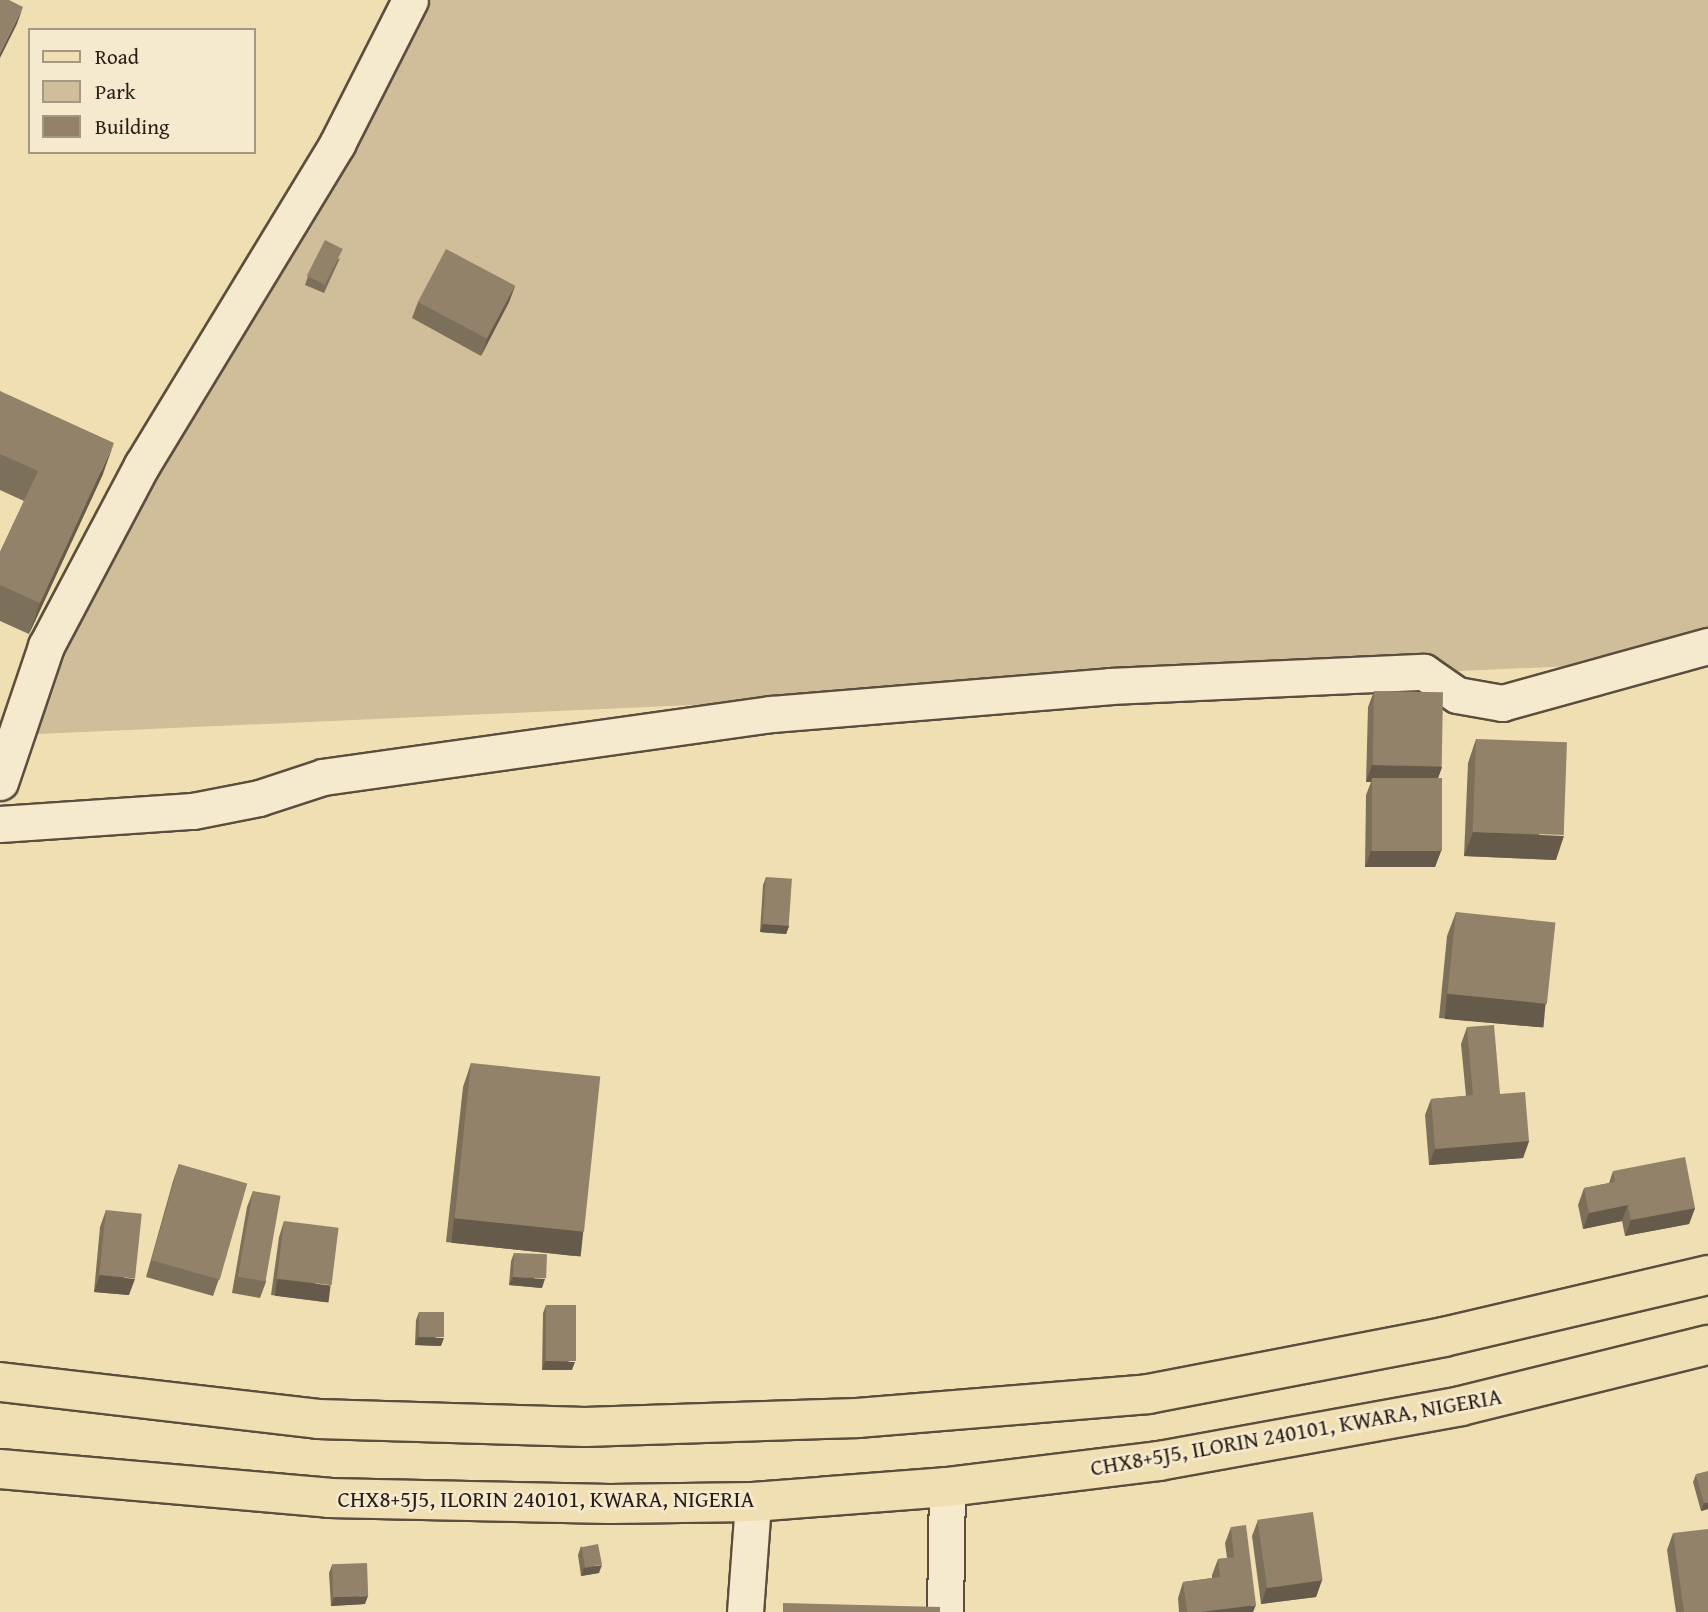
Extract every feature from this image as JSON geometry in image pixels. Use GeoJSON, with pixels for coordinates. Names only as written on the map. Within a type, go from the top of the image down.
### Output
{"type":"FeatureCollection","features":[{"type":"Feature","properties":{"kind":"main road"},"geometry":{"type":"LineString","coordinates":[[0,1382],[318,1419],[585,1427],[858,1418],[1148,1394],[1444,1337],[1708,1275]]}},
{"type":"Feature","properties":{"kind":"main road","name":"CHX8+5J5, ILORIN 240101, KWARA, NIGERIA"},"geometry":{"type":"LineString","coordinates":[[0,1469],[329,1498],[611,1504],[753,1502],[947,1487],[1159,1461],[1461,1406],[1708,1345]]}},
{"type":"Feature","properties":{"kind":"street"},"geometry":{"type":"LineString","coordinates":[[0,782],[52,634],[142,465],[337,144],[410,0]]}},
{"type":"Feature","properties":{"kind":"street"},"geometry":{"type":"LineString","coordinates":[[0,824],[193,811],[259,798],[323,777],[771,714],[1029,693],[1424,672],[1457,695],[1502,703],[1708,646]]}},
{"type":"Feature","properties":{"kind":"street"},"geometry":{"type":"LineString","coordinates":[[945,1612],[947,1487]]}},
{"type":"Feature","properties":{"kind":"street"},"geometry":{"type":"LineString","coordinates":[[745,1612],[753,1502]]}},
{"type":"Feature","properties":{"kind":"green space"},"geometry":{"type":"Polygon","coordinates":[[[413,0],[1708,0],[1708,660],[16,735],[413,0]]]}},
{"type":"Feature","properties":{"kind":"building"},"geometry":{"type":"Polygon","coordinates":[[[0,0],[9,0],[23,7],[0,53],[0,0]]]}},
{"type":"Feature","properties":{"kind":"building"},"geometry":{"type":"Polygon","coordinates":[[[325,240],[343,249],[325,285],[307,276],[325,240]]]}},
{"type":"Feature","properties":{"kind":"building"},"geometry":{"type":"Polygon","coordinates":[[[446,249],[515,286],[487,339],[418,302],[446,249]]]}},
{"type":"Feature","properties":{"kind":"building"},"geometry":{"type":"Polygon","coordinates":[[[0,391],[114,443],[40,603],[0,585],[0,552],[38,471],[0,454],[0,391]]]}},
{"type":"Feature","properties":{"kind":"building"},"geometry":{"type":"Polygon","coordinates":[[[1374,691],[1443,692],[1442,766],[1373,765],[1374,691]]]}},
{"type":"Feature","properties":{"kind":"building"},"geometry":{"type":"Polygon","coordinates":[[[1476,739],[1567,742],[1564,835],[1473,832],[1476,739]]]}},
{"type":"Feature","properties":{"kind":"building"},"geometry":{"type":"Polygon","coordinates":[[[1372,778],[1442,778],[1442,851],[1372,851],[1372,778]]]}},
{"type":"Feature","properties":{"kind":"building"},"geometry":{"type":"Polygon","coordinates":[[[766,877],[792,879],[789,926],[763,924],[766,877]]]}},
{"type":"Feature","properties":{"kind":"building"},"geometry":{"type":"Polygon","coordinates":[[[1456,912],[1555,922],[1547,1004],[1447,994],[1456,912]]]}},
{"type":"Feature","properties":{"kind":"building"},"geometry":{"type":"Polygon","coordinates":[[[1494,1025],[1500,1094],[1525,1092],[1529,1141],[1435,1149],[1431,1099],[1473,1095],[1467,1027],[1494,1025]]]}},
{"type":"Feature","properties":{"kind":"building"},"geometry":{"type":"Polygon","coordinates":[[[471,1063],[600,1077],[584,1232],[455,1218],[471,1063]]]}},
{"type":"Feature","properties":{"kind":"building"},"geometry":{"type":"Polygon","coordinates":[[[1685,1157],[1695,1208],[1631,1220],[1628,1205],[1589,1213],[1584,1188],[1615,1182],[1613,1171],[1685,1157]]]}},
{"type":"Feature","properties":{"kind":"building"},"geometry":{"type":"Polygon","coordinates":[[[179,1164],[247,1184],[220,1280],[151,1260],[179,1164]]]}},
{"type":"Feature","properties":{"kind":"building"},"geometry":{"type":"Polygon","coordinates":[[[253,1191],[281,1196],[265,1282],[238,1277],[253,1191]]]}},
{"type":"Feature","properties":{"kind":"building"},"geometry":{"type":"Polygon","coordinates":[[[106,1210],[142,1214],[135,1278],[99,1275],[106,1210]]]}},
{"type":"Feature","properties":{"kind":"building"},"geometry":{"type":"Polygon","coordinates":[[[284,1221],[339,1228],[332,1285],[277,1279],[284,1221]]]}},
{"type":"Feature","properties":{"kind":"building"},"geometry":{"type":"Polygon","coordinates":[[[514,1253],[547,1254],[546,1278],[513,1277],[514,1253]]]}},
{"type":"Feature","properties":{"kind":"building"},"geometry":{"type":"Polygon","coordinates":[[[546,1305],[576,1305],[576,1361],[546,1361],[546,1305]]]}},
{"type":"Feature","properties":{"kind":"building"},"geometry":{"type":"Polygon","coordinates":[[[419,1312],[444,1312],[444,1337],[419,1337],[419,1312]]]}},
{"type":"Feature","properties":{"kind":"building"},"geometry":{"type":"Polygon","coordinates":[[[1708,1471],[1708,1502],[1704,1503],[1696,1474],[1708,1471]]]}},
{"type":"Feature","properties":{"kind":"building"},"geometry":{"type":"Polygon","coordinates":[[[1313,1512],[1323,1580],[1267,1588],[1258,1520],[1313,1512]]]}},
{"type":"Feature","properties":{"kind":"building"},"geometry":{"type":"Polygon","coordinates":[[[1246,1525],[1256,1605],[1187,1612],[1183,1582],[1220,1577],[1218,1559],[1234,1557],[1231,1527],[1246,1525]]]}},
{"type":"Feature","properties":{"kind":"building"},"geometry":{"type":"Polygon","coordinates":[[[1708,1529],[1708,1612],[1684,1612],[1673,1533],[1708,1529]]]}},
{"type":"Feature","properties":{"kind":"building"},"geometry":{"type":"Polygon","coordinates":[[[598,1544],[602,1565],[585,1568],[581,1547],[598,1544]]]}},
{"type":"Feature","properties":{"kind":"building"},"geometry":{"type":"Polygon","coordinates":[[[367,1563],[368,1596],[333,1597],[332,1564],[367,1563]]]}},
{"type":"Feature","properties":{"kind":"building"},"geometry":{"type":"Polygon","coordinates":[[[783,1603],[940,1607],[940,1612],[783,1612],[783,1603]]]}}]}
